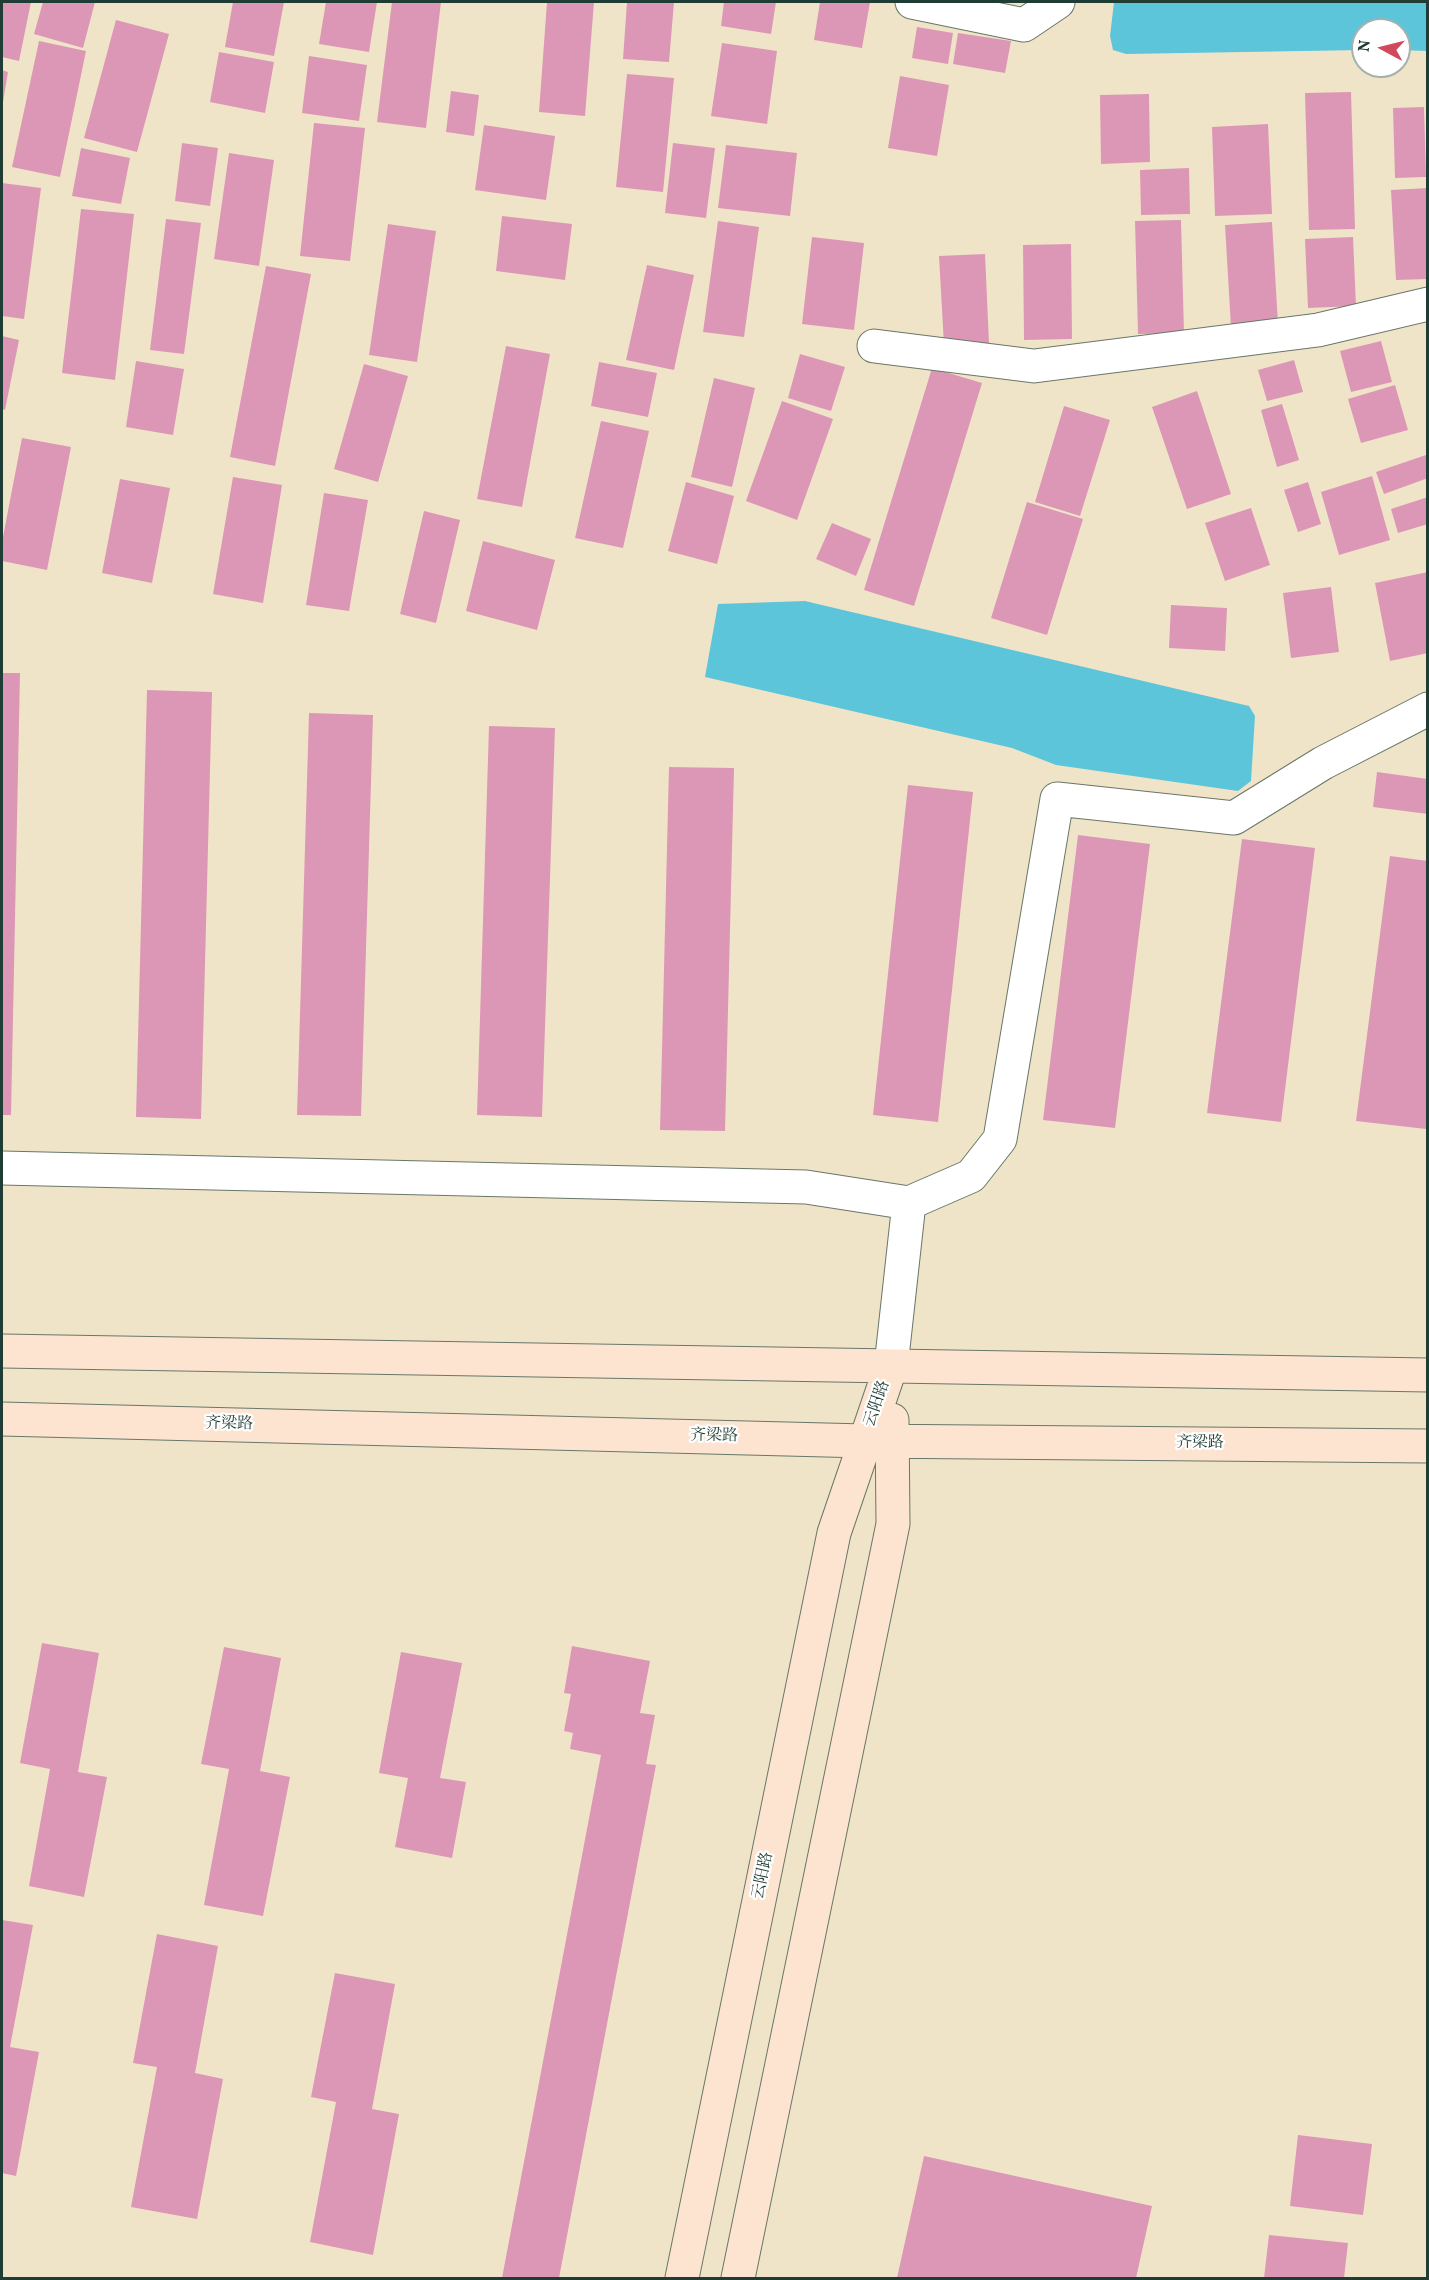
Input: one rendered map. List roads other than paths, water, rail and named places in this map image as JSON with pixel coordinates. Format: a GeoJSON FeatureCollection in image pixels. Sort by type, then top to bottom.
{"type":"FeatureCollection","features":[{"type":"Feature","properties":{"kind":"main road"},"geometry":{"type":"LineString","coordinates":[[2,1351],[1428,1375]]}},
{"type":"Feature","properties":{"kind":"main road","name":"云阳路"},"geometry":{"type":"LineString","coordinates":[[682,2278],[834,1533],[878,1441],[891,1366]]}},
{"type":"Feature","properties":{"kind":"main road","name":"齐梁路"},"geometry":{"type":"LineString","coordinates":[[2,1419],[878,1441],[1428,1446]]}},
{"type":"Feature","properties":{"kind":"main road","name":"云阳路"},"geometry":{"type":"LineString","coordinates":[[738,2278],[893,1524],[878,1441]]}},
{"type":"Feature","properties":{"kind":"street"},"geometry":{"type":"LineString","coordinates":[[912,2],[1024,25],[1058,2]]}},
{"type":"Feature","properties":{"kind":"street"},"geometry":{"type":"LineString","coordinates":[[874,346],[1034,366],[1318,330],[1428,304]]}},
{"type":"Feature","properties":{"kind":"street"},"geometry":{"type":"LineString","coordinates":[[2,1168],[806,1187],[909,1203],[971,1176],[1000,1139],[1057,799],[1234,818],[1323,763],[1428,709]]}},
{"type":"Feature","properties":{"kind":"street"},"geometry":{"type":"LineString","coordinates":[[891,1366],[909,1203]]}},
{"type":"Feature","properties":{"kind":"water"},"geometry":{"type":"Polygon","coordinates":[[[1114,2],[1427,2],[1427,51],[1411,50],[1411,18],[1351,18],[1351,50],[1126,54],[1113,50],[1110,36],[1114,2]]]}},
{"type":"Feature","properties":{"kind":"water"},"geometry":{"type":"Polygon","coordinates":[[[805,601],[1249,706],[1255,716],[1251,781],[1238,791],[1056,765],[1012,748],[705,677],[718,604],[805,601]]]}}]}
